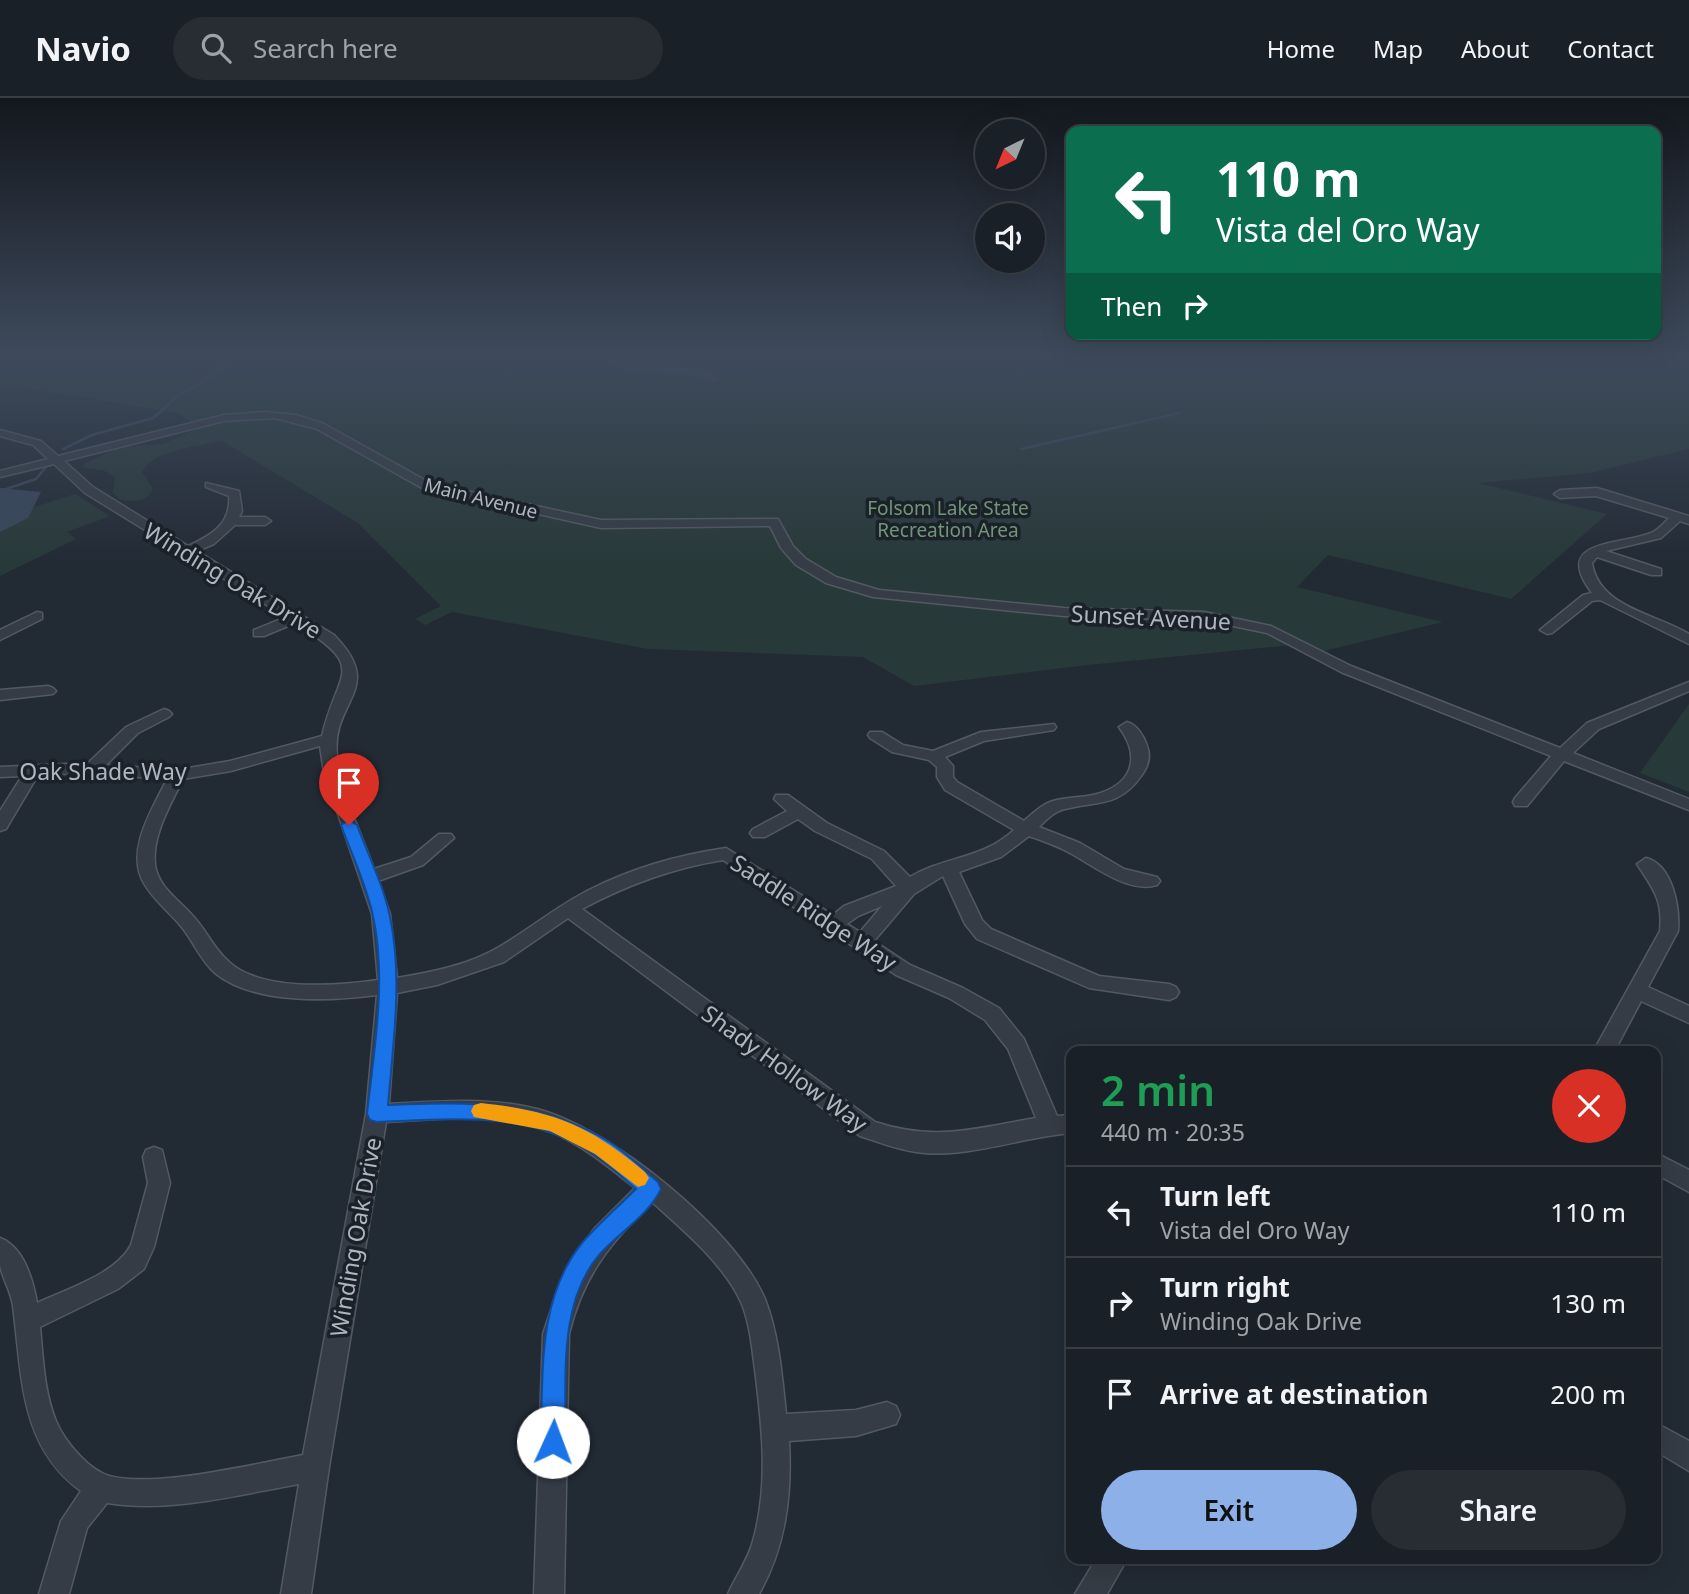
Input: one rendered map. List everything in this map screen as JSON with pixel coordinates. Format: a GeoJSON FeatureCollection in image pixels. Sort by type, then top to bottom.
{"type":"FeatureCollection","features":[{"type":"Feature","properties":{"kind":"street","name":"Main Avenue"},"geometry":{"type":"LineString","coordinates":[[0,474],[189,427]]}},
{"type":"Feature","properties":{"kind":"street","name":"Main Avenue"},"geometry":{"type":"LineString","coordinates":[[318,427],[403,477],[426,486],[570,519],[628,525],[774,522]]}},
{"type":"Feature","properties":{"kind":"street","name":"Winding Oak Drive"},"geometry":{"type":"LineString","coordinates":[[0,433],[37,443],[89,490],[337,645],[350,666],[350,689],[329,739],[332,773],[381,914],[388,963],[388,986],[377,1114],[315,1467],[296,1594]]}},
{"type":"Feature","properties":{"kind":"street"},"geometry":{"type":"LineString","coordinates":[[187,551],[215,537],[232,521],[236,511],[235,494],[210,485]]}},
{"type":"Feature","properties":{"kind":"street"},"geometry":{"type":"LineString","coordinates":[[1560,494],[1597,492],[1683,518]]}},
{"type":"Feature","properties":{"kind":"street"},"geometry":{"type":"LineString","coordinates":[[1683,518],[1659,534],[1605,546],[1588,559],[1586,570],[1602,596],[1689,640]]}},
{"type":"Feature","properties":{"kind":"street"},"geometry":{"type":"LineString","coordinates":[[232,521],[265,521]]}},
{"type":"Feature","properties":{"kind":"street","name":"Sunset Avenue"},"geometry":{"type":"LineString","coordinates":[[774,522],[787,548],[801,562],[831,580],[849,586],[917,600],[1137,616],[1204,616],[1241,622],[1289,637],[1346,668],[1689,805]]}},
{"type":"Feature","properties":{"kind":"street"},"geometry":{"type":"LineString","coordinates":[[1595,552],[1656,572]]}},
{"type":"Feature","properties":{"kind":"street"},"geometry":{"type":"LineString","coordinates":[[1547,630],[1588,598],[1602,596]]}},
{"type":"Feature","properties":{"kind":"street"},"geometry":{"type":"LineString","coordinates":[[0,636],[37,616]]}},
{"type":"Feature","properties":{"kind":"street"},"geometry":{"type":"LineString","coordinates":[[259,633],[296,618]]}},
{"type":"Feature","properties":{"kind":"street"},"geometry":{"type":"LineString","coordinates":[[1521,802],[1583,734],[1599,722],[1689,686]]}},
{"type":"Feature","properties":{"kind":"street"},"geometry":{"type":"LineString","coordinates":[[0,695],[48,691]]}},
{"type":"Feature","properties":{"kind":"street"},"geometry":{"type":"LineString","coordinates":[[92,769],[132,730],[163,714]]}},
{"type":"Feature","properties":{"kind":"street"},"geometry":{"type":"LineString","coordinates":[[876,735],[898,749],[934,756],[981,737],[1048,727]]}},
{"type":"Feature","properties":{"kind":"street"},"geometry":{"type":"LineString","coordinates":[[861,943],[922,877],[992,855],[1053,808],[1098,800],[1121,789],[1137,772],[1142,759],[1138,738],[1127,727]]}},
{"type":"Feature","properties":{"kind":"street","name":"Oak Shade Way"},"geometry":{"type":"LineString","coordinates":[[0,772],[92,769],[177,775],[231,766],[329,739]]}},
{"type":"Feature","properties":{"kind":"street"},"geometry":{"type":"LineString","coordinates":[[934,756],[944,766],[945,777],[951,786],[1018,825],[1027,826],[1074,847],[1119,874],[1151,881]]}},
{"type":"Feature","properties":{"kind":"street"},"geometry":{"type":"LineString","coordinates":[[0,825],[34,769]]}},
{"type":"Feature","properties":{"kind":"street","name":"Saddle Ridge Way"},"geometry":{"type":"LineString","coordinates":[[177,775],[149,840],[146,853],[148,874],[182,914],[213,958],[237,977],[276,991],[310,992],[388,986],[446,974],[498,957],[594,893],[636,874],[700,857],[726,854],[903,970],[971,1000],[992,1014],[1011,1033],[1049,1124]]}},
{"type":"Feature","properties":{"kind":"street"},"geometry":{"type":"LineString","coordinates":[[782,799],[821,827],[878,855],[909,888]]}},
{"type":"Feature","properties":{"kind":"street"},"geometry":{"type":"LineString","coordinates":[[760,833],[799,811]]}},
{"type":"Feature","properties":{"kind":"street"},"geometry":{"type":"LineString","coordinates":[[367,878],[416,862],[444,838]]}},
{"type":"Feature","properties":{"kind":"street"},"geometry":{"type":"LineString","coordinates":[[1605,1046],[1666,939],[1672,915],[1663,886],[1646,864]]}},
{"type":"Feature","properties":{"kind":"street"},"geometry":{"type":"LineString","coordinates":[[950,869],[974,924],[984,934],[1096,983],[1169,992]]}},
{"type":"Feature","properties":{"kind":"street"},"geometry":{"type":"LineString","coordinates":[[832,925],[851,911],[909,888]]}},
{"type":"Feature","properties":{"kind":"street","name":"Shady Hollow Way"},"geometry":{"type":"LineString","coordinates":[[569,909],[868,1129],[903,1141],[945,1145],[969,1143],[1049,1124],[1066,1124]]}},
{"type":"Feature","properties":{"kind":"street"},"geometry":{"type":"LineString","coordinates":[[1636,990],[1689,1015]]}},
{"type":"Feature","properties":{"kind":"street"},"geometry":{"type":"LineString","coordinates":[[377,1114],[470,1110],[525,1116],[555,1124],[602,1148],[721,1252],[748,1290],[760,1320],[778,1460],[774,1518],[767,1548],[743,1594]]}},
{"type":"Feature","properties":{"kind":"street"},"geometry":{"type":"LineString","coordinates":[[27,1320],[109,1281],[135,1261],[142,1247],[159,1183],[153,1157]]}},
{"type":"Feature","properties":{"kind":"street"},"geometry":{"type":"LineString","coordinates":[[1661,1166],[1689,1182]]}},
{"type":"Feature","properties":{"kind":"street"},"geometry":{"type":"LineString","coordinates":[[549,1594],[556,1334],[560,1315],[579,1266],[591,1249],[650,1189]]}},
{"type":"Feature","properties":{"kind":"street"},"geometry":{"type":"LineString","coordinates":[[0,1249],[16,1269],[27,1320],[34,1382],[46,1429],[77,1470],[101,1488],[170,1492],[315,1467]]}},
{"type":"Feature","properties":{"kind":"street"},"geometry":{"type":"LineString","coordinates":[[775,1428],[856,1423],[887,1415]]}},
{"type":"Feature","properties":{"kind":"street"},"geometry":{"type":"LineString","coordinates":[[1661,1439],[1689,1457]]}},
{"type":"Feature","properties":{"kind":"street"},"geometry":{"type":"LineString","coordinates":[[54,1594],[75,1521],[101,1488]]}},
{"type":"Feature","properties":{"kind":"street"},"geometry":{"type":"LineString","coordinates":[[1090,1594],[1110,1564]]}},
{"type":"Feature","properties":{"kind":"green space","name":"Folsom Lake State Recreation Area"},"geometry":{"type":"Polygon","coordinates":[[[198,427],[1689,427],[1689,449],[1590,473],[1478,483],[1607,514],[1511,599],[1328,555],[1297,587],[1443,622],[1320,652],[1302,644],[1088,665],[914,686],[863,657],[648,649],[452,612],[425,625],[415,619],[441,606],[358,523],[222,441],[178,450],[156,458],[142,472],[153,489],[147,497],[139,500],[118,499],[113,492],[115,477],[103,470],[84,468],[83,464],[122,446],[163,444],[200,428],[198,427]]]}},
{"type":"Feature","properties":{"kind":"green space"},"geometry":{"type":"Polygon","coordinates":[[[75,494],[110,516],[67,532],[76,539],[0,576],[0,518],[75,494]]]}},
{"type":"Feature","properties":{"kind":"green space"},"geometry":{"type":"Polygon","coordinates":[[[1689,704],[1689,792],[1640,773],[1689,704]]]}},
{"type":"Feature","properties":{"kind":"water"},"geometry":{"type":"Polygon","coordinates":[[[0,488],[41,492],[28,518],[0,532],[0,488]]]}},
{"type":"Feature","properties":{"kind":"waterway"},"geometry":{"type":"LineString","coordinates":[[63,449],[92,435],[121,427]]}},
{"type":"Feature","properties":{"kind":"waterway"},"geometry":{"type":"LineString","coordinates":[[1021,449],[1119,427]]}},
{"type":"Feature","properties":{"kind":"waterway"},"geometry":{"type":"LineString","coordinates":[[0,491],[36,479],[46,467]]}},
{"type":"Feature","properties":{"kind":"slow traffic"},"geometry":{"type":"LineString","coordinates":[[481,1111],[525,1116],[555,1124],[602,1148],[638,1178]]}},
{"type":"Feature","properties":{"kind":"route"},"geometry":{"type":"LineString","coordinates":[[349,825],[381,914],[386,941],[387,1005],[377,1114],[470,1110],[525,1116],[555,1124],[602,1148],[650,1189],[591,1249],[579,1266],[565,1299],[556,1334],[553,1442]]}}]}
